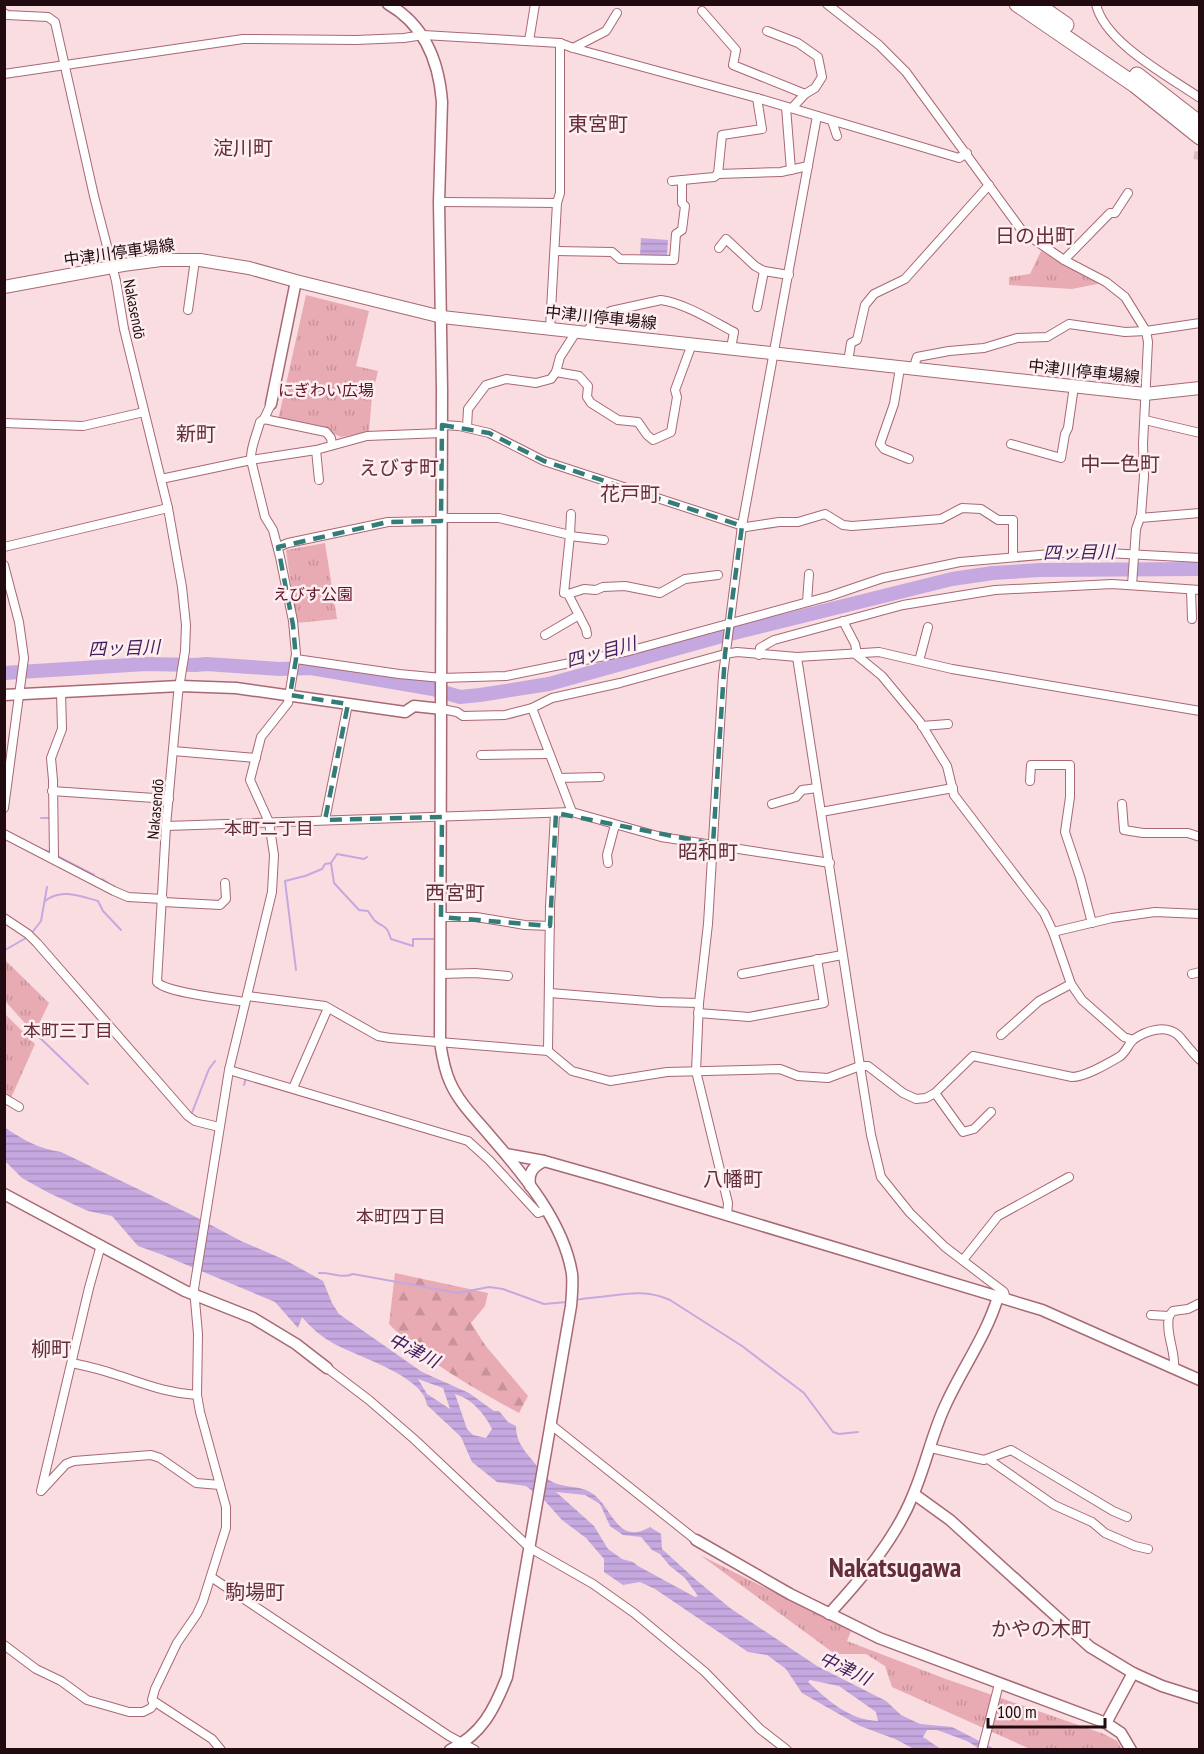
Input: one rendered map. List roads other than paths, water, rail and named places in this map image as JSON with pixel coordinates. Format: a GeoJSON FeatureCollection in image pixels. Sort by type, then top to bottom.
{"type":"FeatureCollection","features":[{"type":"Feature","properties":{"kind":"highway"},"geometry":{"type":"LineString","coordinates":[[1017,4],[1096,58],[1200,137]]}},
{"type":"Feature","properties":{"kind":"highway"},"geometry":{"type":"LineString","coordinates":[[1036,4],[1180,107],[1200,124]]}},
{"type":"Feature","properties":{"kind":"highway"},"geometry":{"type":"LineString","coordinates":[[1161,106],[1169,125],[1200,149]]}},
{"type":"Feature","properties":{"kind":"highway"},"geometry":{"type":"LineString","coordinates":[[1180,107],[1200,117]]}},
{"type":"Feature","properties":{"kind":"main road","name":"中津川停車場線"},"geometry":{"type":"LineString","coordinates":[[4,286],[161,260],[195,260],[249,268],[442,317],[1145,394],[1200,388]]}},
{"type":"Feature","properties":{"kind":"street"},"geometry":{"type":"LineString","coordinates":[[388,4],[410,20],[423,35],[433,55],[441,89],[439,202],[442,317],[440,1042],[446,1072],[458,1096],[506,1154],[556,1224],[572,1276],[571,1306],[507,1677],[495,1708],[476,1733],[450,1749]]}},
{"type":"Feature","properties":{"kind":"street"},"geometry":{"type":"LineString","coordinates":[[529,41],[535,4]]}},
{"type":"Feature","properties":{"kind":"street"},"geometry":{"type":"LineString","coordinates":[[827,4],[879,45],[906,72],[1023,232],[1064,260],[1106,282],[1125,297],[1146,331],[1148,342],[1144,476],[1140,518],[1136,528],[1132,585]]}},
{"type":"Feature","properties":{"kind":"street"},"geometry":{"type":"LineString","coordinates":[[1096,4],[1101,20],[1122,45],[1200,98]]}},
{"type":"Feature","properties":{"kind":"street"},"geometry":{"type":"LineString","coordinates":[[702,11],[736,50],[733,65],[806,94]]}},
{"type":"Feature","properties":{"kind":"street","name":"Nakasendō"},"geometry":{"type":"LineString","coordinates":[[4,13],[53,18],[56,22],[64,66],[113,267],[124,329],[168,508],[182,586],[186,625],[185,655],[166,826],[156,982],[160,986],[184,992],[246,999]]}},
{"type":"Feature","properties":{"kind":"street"},"geometry":{"type":"LineString","coordinates":[[573,48],[606,31],[617,13]]}},
{"type":"Feature","properties":{"kind":"street"},"geometry":{"type":"LineString","coordinates":[[767,31],[798,43],[818,57],[822,76],[815,88],[789,107]]}},
{"type":"Feature","properties":{"kind":"street"},"geometry":{"type":"LineString","coordinates":[[4,74],[243,39],[356,40],[423,35],[560,43],[960,158],[967,153]]}},
{"type":"Feature","properties":{"kind":"street"},"geometry":{"type":"LineString","coordinates":[[550,328],[557,203],[560,193],[560,43]]}},
{"type":"Feature","properties":{"kind":"street"},"geometry":{"type":"LineString","coordinates":[[718,174],[722,135],[762,129],[757,98]]}},
{"type":"Feature","properties":{"kind":"street"},"geometry":{"type":"LineString","coordinates":[[789,107],[790,170]]}},
{"type":"Feature","properties":{"kind":"street"},"geometry":{"type":"LineString","coordinates":[[727,1215],[728,1203],[696,1071],[698,1013],[708,924],[725,654],[742,526],[817,116]]}},
{"type":"Feature","properties":{"kind":"street"},"geometry":{"type":"LineString","coordinates":[[832,121],[837,136]]}},
{"type":"Feature","properties":{"kind":"street"},"geometry":{"type":"LineString","coordinates":[[672,181],[714,177],[718,174],[781,172],[808,165]]}},
{"type":"Feature","properties":{"kind":"street"},"geometry":{"type":"LineString","coordinates":[[556,251],[612,252],[620,259],[674,260],[676,234],[682,230],[685,206],[682,203],[682,180]]}},
{"type":"Feature","properties":{"kind":"street"},"geometry":{"type":"LineString","coordinates":[[848,362],[851,343],[857,340],[865,305],[874,294],[905,279],[989,185]]}},
{"type":"Feature","properties":{"kind":"street"},"geometry":{"type":"LineString","coordinates":[[1064,260],[1110,213],[1115,213],[1128,193]]}},
{"type":"Feature","properties":{"kind":"street"},"geometry":{"type":"LineString","coordinates":[[439,202],[557,203]]}},
{"type":"Feature","properties":{"kind":"street"},"geometry":{"type":"LineString","coordinates":[[719,248],[726,239],[755,266],[764,271],[789,275]]}},
{"type":"Feature","properties":{"kind":"street"},"geometry":{"type":"LineString","coordinates":[[188,310],[195,260]]}},
{"type":"Feature","properties":{"kind":"street"},"geometry":{"type":"LineString","coordinates":[[757,307],[764,271]]}},
{"type":"Feature","properties":{"kind":"street"},"geometry":{"type":"LineString","coordinates":[[220,1749],[212,1739],[152,1700],[177,1643],[197,1614],[226,1528],[226,1507],[197,1395],[198,1334],[195,1292],[229,1070],[272,892],[274,855],[269,822],[250,780],[261,737],[286,708],[295,661],[293,621],[278,547],[273,530],[265,517],[250,451],[254,445],[260,422],[264,420],[271,404],[297,281]]}},
{"type":"Feature","properties":{"kind":"street"},"geometry":{"type":"LineString","coordinates":[[468,427],[468,409],[486,385],[506,379],[536,383],[551,379],[556,372],[560,357],[581,332],[599,317],[611,311],[661,300],[734,332],[731,348]]}},
{"type":"Feature","properties":{"kind":"street"},"geometry":{"type":"LineString","coordinates":[[909,459],[884,449],[880,440],[906,369],[916,357],[984,348],[1017,338],[1047,337],[1068,324],[1125,332],[1200,323]]}},
{"type":"Feature","properties":{"kind":"street"},"geometry":{"type":"LineString","coordinates":[[556,372],[579,376],[588,386],[587,397],[591,404],[618,420],[638,422],[653,440],[671,432],[677,397],[675,390],[692,344]]}},
{"type":"Feature","properties":{"kind":"street"},"geometry":{"type":"LineString","coordinates":[[1011,444],[1061,458],[1074,386]]}},
{"type":"Feature","properties":{"kind":"street"},"geometry":{"type":"LineString","coordinates":[[4,423],[83,426],[144,412]]}},
{"type":"Feature","properties":{"kind":"street"},"geometry":{"type":"LineString","coordinates":[[264,420],[326,432],[331,438],[332,445]]}},
{"type":"Feature","properties":{"kind":"street"},"geometry":{"type":"LineString","coordinates":[[1145,420],[1200,433]]}},
{"type":"Feature","properties":{"kind":"street"},"geometry":{"type":"LineString","coordinates":[[160,479],[251,460],[316,450],[367,436],[468,427],[489,433],[544,461],[742,526],[760,527],[779,522],[798,522],[825,514],[843,525],[894,524],[941,519],[962,508],[981,508],[998,520],[1013,520],[1013,556]]}},
{"type":"Feature","properties":{"kind":"street"},"geometry":{"type":"LineString","coordinates":[[316,450],[320,480]]}},
{"type":"Feature","properties":{"kind":"street"},"geometry":{"type":"LineString","coordinates":[[4,547],[168,508]]}},
{"type":"Feature","properties":{"kind":"street"},"geometry":{"type":"LineString","coordinates":[[1140,518],[1200,513]]}},
{"type":"Feature","properties":{"kind":"street"},"geometry":{"type":"LineString","coordinates":[[571,514],[564,593],[568,594],[587,634]]}},
{"type":"Feature","properties":{"kind":"street"},"geometry":{"type":"LineString","coordinates":[[278,547],[388,522],[441,519],[498,518],[570,535],[604,540]]}},
{"type":"Feature","properties":{"kind":"street"},"geometry":{"type":"LineString","coordinates":[[295,661],[442,681],[506,676],[618,654],[807,602],[883,578],[960,562],[1063,553],[1200,558]]}},
{"type":"Feature","properties":{"kind":"street"},"geometry":{"type":"LineString","coordinates":[[4,565],[19,622],[24,662],[4,808]]}},
{"type":"Feature","properties":{"kind":"street"},"geometry":{"type":"LineString","coordinates":[[807,602],[809,574]]}},
{"type":"Feature","properties":{"kind":"street"},"geometry":{"type":"LineString","coordinates":[[568,594],[584,589],[596,590],[603,587],[626,586],[660,593],[685,579],[718,575]]}},
{"type":"Feature","properties":{"kind":"street"},"geometry":{"type":"LineString","coordinates":[[759,655],[760,648],[774,640],[903,605],[995,590],[1102,584],[1195,590],[1191,619]]}},
{"type":"Feature","properties":{"kind":"street"},"geometry":{"type":"LineString","coordinates":[[546,635],[579,615]]}},
{"type":"Feature","properties":{"kind":"street"},"geometry":{"type":"LineString","coordinates":[[843,621],[855,644],[855,653],[882,676],[922,726],[947,766],[954,795],[1007,867],[1033,896],[1053,932],[1071,984],[1082,1000],[1124,1037],[1133,1040]]}},
{"type":"Feature","properties":{"kind":"street"},"geometry":{"type":"LineString","coordinates":[[919,661],[928,627]]}},
{"type":"Feature","properties":{"kind":"street"},"geometry":{"type":"LineString","coordinates":[[4,695],[21,688],[61,692],[181,681],[236,688],[291,689],[348,704],[405,711],[414,706],[442,707],[463,716],[505,715],[532,708],[552,698],[620,683],[725,654],[737,652],[797,657],[879,652],[952,669],[1200,711]]}},
{"type":"Feature","properties":{"kind":"street"},"geometry":{"type":"LineString","coordinates":[[797,657],[830,863],[842,955],[873,1144],[881,1177],[910,1213],[945,1247],[1004,1292],[986,1332],[945,1405],[914,1494],[892,1535],[860,1581],[829,1614]]}},
{"type":"Feature","properties":{"kind":"street"},"geometry":{"type":"LineString","coordinates":[[54,858],[51,758],[62,729],[61,692]]}},
{"type":"Feature","properties":{"kind":"street"},"geometry":{"type":"LineString","coordinates":[[325,820],[348,704]]}},
{"type":"Feature","properties":{"kind":"street"},"geometry":{"type":"LineString","coordinates":[[532,708],[572,812]]}},
{"type":"Feature","properties":{"kind":"street"},"geometry":{"type":"LineString","coordinates":[[922,726],[948,724]]}},
{"type":"Feature","properties":{"kind":"street"},"geometry":{"type":"LineString","coordinates":[[173,751],[256,758]]}},
{"type":"Feature","properties":{"kind":"street"},"geometry":{"type":"LineString","coordinates":[[481,755],[549,754]]}},
{"type":"Feature","properties":{"kind":"street"},"geometry":{"type":"LineString","coordinates":[[1030,781],[1031,765],[1070,765],[1071,797],[1065,832],[1092,923]]}},
{"type":"Feature","properties":{"kind":"street"},"geometry":{"type":"LineString","coordinates":[[559,778],[600,777]]}},
{"type":"Feature","properties":{"kind":"street"},"geometry":{"type":"LineString","coordinates":[[772,804],[796,797],[802,790],[817,788]]}},
{"type":"Feature","properties":{"kind":"street"},"geometry":{"type":"LineString","coordinates":[[821,812],[953,788]]}},
{"type":"Feature","properties":{"kind":"street"},"geometry":{"type":"LineString","coordinates":[[52,791],[170,798]]}},
{"type":"Feature","properties":{"kind":"street"},"geometry":{"type":"LineString","coordinates":[[1122,804],[1124,830],[1143,833],[1188,833],[1200,837]]}},
{"type":"Feature","properties":{"kind":"street"},"geometry":{"type":"LineString","coordinates":[[166,826],[572,812],[661,837],[830,863]]}},
{"type":"Feature","properties":{"kind":"street"},"geometry":{"type":"LineString","coordinates":[[548,1051],[552,844],[555,813]]}},
{"type":"Feature","properties":{"kind":"street"},"geometry":{"type":"LineString","coordinates":[[608,863],[607,855],[615,825]]}},
{"type":"Feature","properties":{"kind":"street"},"geometry":{"type":"LineString","coordinates":[[4,834],[128,897],[220,905],[226,899],[225,883]]}},
{"type":"Feature","properties":{"kind":"street"},"geometry":{"type":"LineString","coordinates":[[1053,932],[1155,912],[1200,914]]}},
{"type":"Feature","properties":{"kind":"street"},"geometry":{"type":"LineString","coordinates":[[441,917],[476,917],[525,925],[550,926]]}},
{"type":"Feature","properties":{"kind":"street"},"geometry":{"type":"LineString","coordinates":[[4,918],[32,939],[188,1116],[195,1121],[219,1127]]}},
{"type":"Feature","properties":{"kind":"street"},"geometry":{"type":"LineString","coordinates":[[742,974],[842,955]]}},
{"type":"Feature","properties":{"kind":"street"},"geometry":{"type":"LineString","coordinates":[[698,1013],[749,1017],[824,1003],[817,959]]}},
{"type":"Feature","properties":{"kind":"street"},"geometry":{"type":"LineString","coordinates":[[441,974],[475,973],[508,976]]}},
{"type":"Feature","properties":{"kind":"street"},"geometry":{"type":"LineString","coordinates":[[1001,1035],[1039,1001],[1071,984]]}},
{"type":"Feature","properties":{"kind":"street"},"geometry":{"type":"LineString","coordinates":[[550,993],[699,1003]]}},
{"type":"Feature","properties":{"kind":"street"},"geometry":{"type":"LineString","coordinates":[[246,999],[328,1008],[378,1036],[548,1051],[572,1071],[610,1081],[696,1071],[780,1070],[798,1076],[828,1078],[860,1066],[868,1066],[903,1093],[916,1099],[926,1098],[935,1093],[973,1056],[1081,1077],[1122,1056],[1133,1040],[1162,1028],[1177,1034],[1184,1045],[1200,1060]]}},
{"type":"Feature","properties":{"kind":"street"},"geometry":{"type":"LineString","coordinates":[[294,1088],[328,1008]]}},
{"type":"Feature","properties":{"kind":"street"},"geometry":{"type":"LineString","coordinates":[[229,1070],[468,1141],[489,1160],[538,1213],[546,1210]]}},
{"type":"Feature","properties":{"kind":"street"},"geometry":{"type":"LineString","coordinates":[[935,1093],[963,1132],[974,1129],[991,1112]]}},
{"type":"Feature","properties":{"kind":"street"},"geometry":{"type":"LineString","coordinates":[[4,1098],[20,1107]]}},
{"type":"Feature","properties":{"kind":"street"},"geometry":{"type":"LineString","coordinates":[[506,1154],[544,1161],[1042,1310],[1200,1380]]}},
{"type":"Feature","properties":{"kind":"street"},"geometry":{"type":"LineString","coordinates":[[530,1186],[531,1170],[544,1161]]}},
{"type":"Feature","properties":{"kind":"street"},"geometry":{"type":"LineString","coordinates":[[963,1260],[998,1216],[1069,1176]]}},
{"type":"Feature","properties":{"kind":"street"},"geometry":{"type":"LineString","coordinates":[[4,1194],[185,1291],[195,1292],[267,1325],[369,1400],[530,1548],[593,1584],[634,1613],[705,1672],[760,1729],[788,1749]]}},
{"type":"Feature","properties":{"kind":"street"},"geometry":{"type":"LineString","coordinates":[[101,1245],[41,1491],[66,1464],[74,1461],[151,1455],[160,1458],[196,1484],[220,1485]]}},
{"type":"Feature","properties":{"kind":"street"},"geometry":{"type":"LineString","coordinates":[[1174,1369],[1175,1361],[1167,1323],[1169,1316],[1173,1311],[1188,1309],[1200,1303]]}},
{"type":"Feature","properties":{"kind":"street"},"geometry":{"type":"LineString","coordinates":[[1151,1316],[1169,1316]]}},
{"type":"Feature","properties":{"kind":"street"},"geometry":{"type":"LineString","coordinates":[[72,1363],[156,1389],[176,1394],[197,1395]]}},
{"type":"Feature","properties":{"kind":"street"},"geometry":{"type":"LineString","coordinates":[[550,1429],[696,1540],[829,1614],[879,1638],[1106,1723],[1121,1733],[1131,1749]]}},
{"type":"Feature","properties":{"kind":"street"},"geometry":{"type":"LineString","coordinates":[[935,1449],[980,1460],[988,1459],[1007,1450],[1017,1452],[1045,1472],[1113,1511],[1127,1516]]}},
{"type":"Feature","properties":{"kind":"street"},"geometry":{"type":"LineString","coordinates":[[988,1459],[1054,1505],[1092,1522],[1105,1533],[1148,1550]]}},
{"type":"Feature","properties":{"kind":"street"},"geometry":{"type":"LineString","coordinates":[[914,1494],[950,1520],[1090,1647],[1133,1673],[1162,1686],[1200,1698]]}},
{"type":"Feature","properties":{"kind":"street"},"geometry":{"type":"LineString","coordinates":[[211,1576],[475,1749]]}},
{"type":"Feature","properties":{"kind":"street"},"geometry":{"type":"LineString","coordinates":[[4,1645],[36,1669],[60,1681],[87,1700],[129,1712],[144,1712],[154,1703]]}},
{"type":"Feature","properties":{"kind":"street"},"geometry":{"type":"LineString","coordinates":[[1106,1723],[1133,1673]]}},
{"type":"Feature","properties":{"kind":"street"},"geometry":{"type":"LineString","coordinates":[[982,1749],[999,1684]]}},
{"type":"Feature","properties":{"kind":"waterway","name":"四ッ目川"},"geometry":{"type":"LineString","coordinates":[[4,673],[146,664],[311,668],[433,689],[460,697],[549,684],[722,636],[952,579],[1040,570],[1200,569]]}},
{"type":"Feature","properties":{"kind":"waterway"},"geometry":{"type":"LineString","coordinates":[[41,818],[51,818]]}},
{"type":"Feature","properties":{"kind":"waterway"},"geometry":{"type":"LineString","coordinates":[[40,849],[50,852]]}},
{"type":"Feature","properties":{"kind":"waterway"},"geometry":{"type":"LineString","coordinates":[[331,863],[337,854],[364,859],[367,857]]}},
{"type":"Feature","properties":{"kind":"waterway"},"geometry":{"type":"LineString","coordinates":[[57,856],[94,875]]}},
{"type":"Feature","properties":{"kind":"waterway"},"geometry":{"type":"LineString","coordinates":[[296,970],[285,881],[322,869],[325,864],[331,863],[334,883],[359,910],[368,911],[374,920],[386,928],[391,939],[413,946],[413,939],[434,939]]}},
{"type":"Feature","properties":{"kind":"waterway"},"geometry":{"type":"LineString","coordinates":[[102,879],[108,883]]}},
{"type":"Feature","properties":{"kind":"waterway"},"geometry":{"type":"LineString","coordinates":[[31,934],[41,921],[47,887]]}},
{"type":"Feature","properties":{"kind":"waterway"},"geometry":{"type":"LineString","coordinates":[[45,901],[64,894],[78,895],[98,901],[103,911],[121,930]]}},
{"type":"Feature","properties":{"kind":"waterway"},"geometry":{"type":"LineString","coordinates":[[5,950],[26,938]]}},
{"type":"Feature","properties":{"kind":"waterway"},"geometry":{"type":"LineString","coordinates":[[37,1035],[88,1084]]}},
{"type":"Feature","properties":{"kind":"waterway"},"geometry":{"type":"LineString","coordinates":[[191,1115],[209,1069],[215,1061]]}},
{"type":"Feature","properties":{"kind":"waterway"},"geometry":{"type":"LineString","coordinates":[[244,1085],[246,1078]]}},
{"type":"Feature","properties":{"kind":"waterway"},"geometry":{"type":"LineString","coordinates":[[319,1273],[345,1276],[353,1274],[458,1293],[489,1287],[503,1289],[544,1304],[567,1302]]}},
{"type":"Feature","properties":{"kind":"waterway"},"geometry":{"type":"LineString","coordinates":[[576,1300],[635,1293],[652,1294],[670,1300],[742,1346],[804,1393],[833,1432],[839,1434],[858,1432]]}},
{"type":"Feature","properties":{"kind":"tunnel"},"geometry":{"type":"LineString","coordinates":[[1194,155],[1200,156]]}},
{"type":"Feature","properties":{"kind":"district","name":"東宮町"},"geometry":{"type":"Point","coordinates":[598,124]}},
{"type":"Feature","properties":{"kind":"district","name":"淀川町"},"geometry":{"type":"Point","coordinates":[243,148]}},
{"type":"Feature","properties":{"kind":"district","name":"日の出町"},"geometry":{"type":"Point","coordinates":[1035,236]}},
{"type":"Feature","properties":{"kind":"district","name":"新町"},"geometry":{"type":"Point","coordinates":[196,434]}},
{"type":"Feature","properties":{"kind":"district","name":"中一色町"},"geometry":{"type":"Point","coordinates":[1120,464]}},
{"type":"Feature","properties":{"kind":"district","name":"えびす町"},"geometry":{"type":"Point","coordinates":[399,468]}},
{"type":"Feature","properties":{"kind":"district","name":"花戸町"},"geometry":{"type":"Point","coordinates":[630,494]}},
{"type":"Feature","properties":{"kind":"district","name":"本町二丁目"},"geometry":{"type":"Point","coordinates":[269,828]}},
{"type":"Feature","properties":{"kind":"district","name":"昭和町"},"geometry":{"type":"Point","coordinates":[708,852]}},
{"type":"Feature","properties":{"kind":"district","name":"西宮町"},"geometry":{"type":"Point","coordinates":[455,893]}},
{"type":"Feature","properties":{"kind":"district","name":"本町三丁目"},"geometry":{"type":"Point","coordinates":[68,1030]}},
{"type":"Feature","properties":{"kind":"district","name":"八幡町"},"geometry":{"type":"Point","coordinates":[733,1179]}},
{"type":"Feature","properties":{"kind":"district","name":"本町四丁目"},"geometry":{"type":"Point","coordinates":[401,1216]}},
{"type":"Feature","properties":{"kind":"district","name":"柳町"},"geometry":{"type":"Point","coordinates":[51,1349]}},
{"type":"Feature","properties":{"kind":"district","name":"Nakatsugawa"},"geometry":{"type":"Point","coordinates":[895,1566]}},
{"type":"Feature","properties":{"kind":"district","name":"駒場町"},"geometry":{"type":"Point","coordinates":[255,1592]}},
{"type":"Feature","properties":{"kind":"district","name":"かやの木町"},"geometry":{"type":"Point","coordinates":[1041,1629]}},
{"type":"Feature","properties":{"kind":"park label","name":"にぎわい広場"},"geometry":{"type":"Point","coordinates":[326,390]}},
{"type":"Feature","properties":{"kind":"park label","name":"えびす公園"},"geometry":{"type":"Point","coordinates":[313,594]}},
{"type":"Feature","properties":{"kind":"water label","name":"中津川"},"geometry":{"type":"Point","coordinates":[414,1350]}},
{"type":"Feature","properties":{"kind":"water label","name":"中津川"},"geometry":{"type":"Point","coordinates":[845,1668]}}]}
